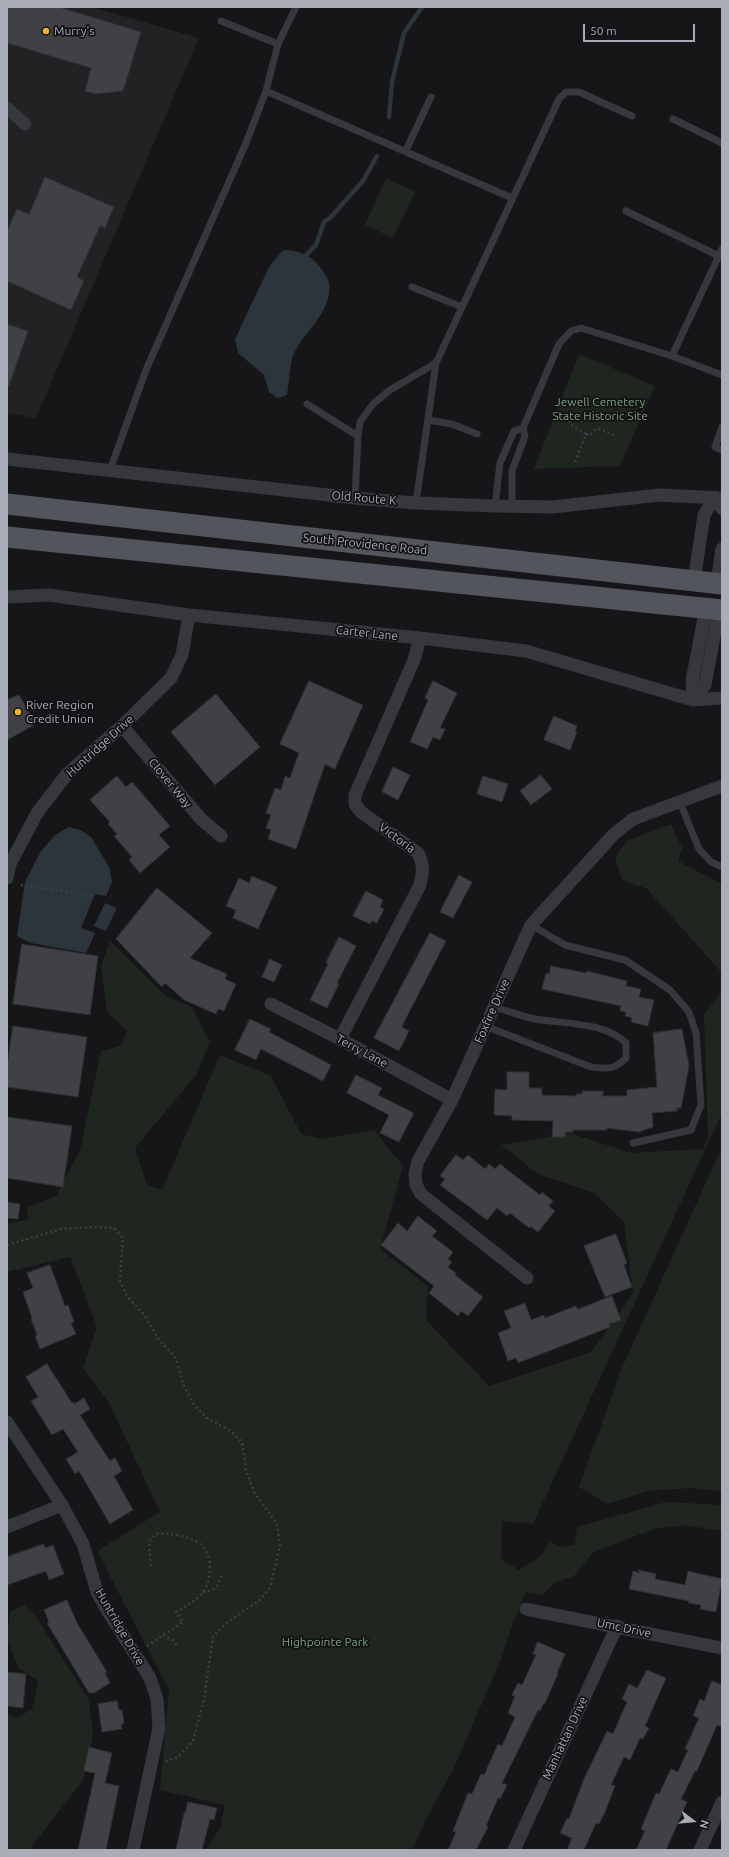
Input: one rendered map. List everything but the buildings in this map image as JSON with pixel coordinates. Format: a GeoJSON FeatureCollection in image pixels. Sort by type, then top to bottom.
{"type":"FeatureCollection","features":[{"type":"Feature","properties":{"kind":"main road","name":"South Providence Road"},"geometry":{"type":"LineString","coordinates":[[7,504],[694,581],[718,599]]}},
{"type":"Feature","properties":{"kind":"main road"},"geometry":{"type":"LineString","coordinates":[[7,537],[613,598],[621,592],[682,598],[694,597],[718,599]]}},
{"type":"Feature","properties":{"kind":"street"},"geometry":{"type":"LineString","coordinates":[[7,108],[24,124]]}},
{"type":"Feature","properties":{"kind":"street","name":"Old Route K"},"geometry":{"type":"LineString","coordinates":[[7,459],[355,498],[416,503],[553,507],[659,495],[718,498]]}},
{"type":"Feature","properties":{"kind":"street"},"geometry":{"type":"LineString","coordinates":[[694,581],[704,515],[718,498],[722,508]]}},
{"type":"Feature","properties":{"kind":"street"},"geometry":{"type":"LineString","coordinates":[[693,700],[692,681],[718,599],[722,549]]}},
{"type":"Feature","properties":{"kind":"street","name":"Carter Lane"},"geometry":{"type":"LineString","coordinates":[[7,597],[49,595],[189,615],[420,638],[526,651],[693,700],[722,698]]}},
{"type":"Feature","properties":{"kind":"street","name":"Huntridge Drive"},"geometry":{"type":"LineString","coordinates":[[7,878],[10,864],[37,813],[67,774],[122,726],[171,678],[182,656],[189,615]]}},
{"type":"Feature","properties":{"kind":"street","name":"Victoria"},"geometry":{"type":"LineString","coordinates":[[340,1039],[420,885],[423,873],[423,862],[418,853],[361,812],[355,804],[355,795],[414,660],[420,638]]}},
{"type":"Feature","properties":{"kind":"street","name":"Clover Way"},"geometry":{"type":"LineString","coordinates":[[122,726],[201,819],[221,836]]}},
{"type":"Feature","properties":{"kind":"street","name":"Foxfire Drive"},"geometry":{"type":"LineString","coordinates":[[527,1278],[421,1194],[416,1185],[415,1173],[418,1161],[452,1100],[531,925],[614,834],[633,818],[679,800],[722,786]]}},
{"type":"Feature","properties":{"kind":"street","name":"Terry Lane"},"geometry":{"type":"LineString","coordinates":[[271,1004],[340,1039],[452,1100]]}},
{"type":"Feature","properties":{"kind":"street","name":"Huntridge Drive"},"geometry":{"type":"LineString","coordinates":[[7,1422],[62,1505],[82,1544],[97,1592],[150,1678],[157,1698],[159,1728],[152,1767],[133,1850]]}},
{"type":"Feature","properties":{"kind":"street"},"geometry":{"type":"LineString","coordinates":[[7,1527],[62,1505]]}},
{"type":"Feature","properties":{"kind":"street","name":"Umc Drive"},"geometry":{"type":"LineString","coordinates":[[526,1609],[722,1648]]}},
{"type":"Feature","properties":{"kind":"street","name":"Manhattan Drive"},"geometry":{"type":"LineString","coordinates":[[514,1850],[617,1626]]}},
{"type":"Feature","properties":{"kind":"street"},"geometry":{"type":"LineString","coordinates":[[700,1850],[722,1802]]}},
{"type":"Feature","properties":{"kind":"lane"},"geometry":{"type":"LineString","coordinates":[[110,470],[146,370],[246,143],[266,91],[278,44],[296,7]]}},
{"type":"Feature","properties":{"kind":"lane"},"geometry":{"type":"LineString","coordinates":[[221,21],[278,44]]}},
{"type":"Feature","properties":{"kind":"lane"},"geometry":{"type":"LineString","coordinates":[[266,91],[406,150],[512,198]]}},
{"type":"Feature","properties":{"kind":"lane"},"geometry":{"type":"LineString","coordinates":[[416,503],[436,363],[559,99],[566,92],[579,92],[632,116]]}},
{"type":"Feature","properties":{"kind":"lane"},"geometry":{"type":"LineString","coordinates":[[406,150],[431,97]]}},
{"type":"Feature","properties":{"kind":"lane"},"geometry":{"type":"LineString","coordinates":[[674,119],[722,143]]}},
{"type":"Feature","properties":{"kind":"lane"},"geometry":{"type":"LineString","coordinates":[[626,211],[721,252],[672,356]]}},
{"type":"Feature","properties":{"kind":"lane"},"geometry":{"type":"LineString","coordinates":[[412,287],[462,306]]}},
{"type":"Feature","properties":{"kind":"lane"},"geometry":{"type":"LineString","coordinates":[[512,506],[512,471],[525,436],[523,428],[559,344],[571,331],[581,328],[672,356],[722,375]]}},
{"type":"Feature","properties":{"kind":"lane"},"geometry":{"type":"LineString","coordinates":[[355,498],[360,422],[373,404],[390,390],[436,363]]}},
{"type":"Feature","properties":{"kind":"lane"},"geometry":{"type":"LineString","coordinates":[[307,404],[358,436]]}},
{"type":"Feature","properties":{"kind":"lane"},"geometry":{"type":"LineString","coordinates":[[428,420],[452,424],[477,434]]}},
{"type":"Feature","properties":{"kind":"lane"},"geometry":{"type":"LineString","coordinates":[[722,427],[715,447],[722,450]]}},
{"type":"Feature","properties":{"kind":"lane"},"geometry":{"type":"LineString","coordinates":[[496,506],[500,463],[514,431],[523,428]]}},
{"type":"Feature","properties":{"kind":"lane"},"geometry":{"type":"LineString","coordinates":[[679,800],[699,850],[711,862],[722,867]]}},
{"type":"Feature","properties":{"kind":"lane"},"geometry":{"type":"LineString","coordinates":[[531,925],[565,945],[625,960],[670,990],[689,1012],[696,1033],[701,1105],[693,1124],[690,1130],[633,1143]]}},
{"type":"Feature","properties":{"kind":"lane"},"geometry":{"type":"LineString","coordinates":[[486,1026],[591,1067],[608,1069],[618,1066],[626,1058],[626,1043],[618,1035],[605,1030],[534,1019],[494,1007]]}},
{"type":"Feature","properties":{"kind":"path"},"geometry":{"type":"LineString","coordinates":[[567,416],[568,422],[574,428],[586,434],[590,435],[596,429],[602,429],[617,437]]}},
{"type":"Feature","properties":{"kind":"path"},"geometry":{"type":"LineString","coordinates":[[575,462],[586,434]]}},
{"type":"Feature","properties":{"kind":"path"},"geometry":{"type":"LineString","coordinates":[[22,885],[95,896]]}},
{"type":"Feature","properties":{"kind":"path"},"geometry":{"type":"LineString","coordinates":[[7,1245],[61,1229],[93,1227],[114,1228],[123,1238],[120,1281],[127,1296],[145,1316],[159,1340],[175,1357],[184,1386],[194,1405],[208,1419],[232,1431],[242,1442],[246,1470],[254,1492],[277,1524],[280,1545],[270,1588],[260,1600],[224,1624],[213,1637],[204,1699],[193,1741],[178,1757],[152,1767]]}},
{"type":"Feature","properties":{"kind":"path"},"geometry":{"type":"LineString","coordinates":[[135,1654],[183,1622],[176,1612],[196,1599],[208,1584],[210,1569],[209,1558],[204,1547],[192,1540],[166,1533],[156,1534],[149,1542],[151,1567]]}},
{"type":"Feature","properties":{"kind":"path"},"geometry":{"type":"LineString","coordinates":[[203,1592],[210,1592],[215,1589],[220,1582],[222,1574]]}},
{"type":"Feature","properties":{"kind":"path"},"geometry":{"type":"LineString","coordinates":[[164,1635],[174,1641],[178,1647]]}},
{"type":"Feature","properties":{"kind":"shaded area"},"geometry":{"type":"Polygon","coordinates":[[[7,7],[92,7],[199,38],[36,418],[7,413],[7,7]]]}},
{"type":"Feature","properties":{"kind":"shaded area"},"geometry":{"type":"Polygon","coordinates":[[[283,250],[303,254],[312,259],[323,270],[328,279],[329,293],[323,312],[294,353],[287,395],[278,398],[269,392],[264,375],[238,353],[235,339],[269,267],[283,250]]]}},
{"type":"Feature","properties":{"kind":"shaded area"},"geometry":{"type":"Polygon","coordinates":[[[69,827],[80,830],[91,837],[109,867],[112,882],[106,896],[95,894],[81,928],[95,933],[86,953],[31,943],[17,936],[25,882],[41,851],[55,835],[69,827]]]}},
{"type":"Feature","properties":{"kind":"shaded area"},"geometry":{"type":"Polygon","coordinates":[[[105,903],[115,907],[116,910],[106,931],[94,926],[105,903]]]}},
{"type":"Feature","properties":{"kind":"green space"},"geometry":{"type":"Polygon","coordinates":[[[386,178],[415,192],[393,238],[365,225],[386,178]]]}},
{"type":"Feature","properties":{"kind":"green space","name":"Jewell Cemetery State Historic Site"},"geometry":{"type":"Polygon","coordinates":[[[579,354],[655,386],[620,466],[534,469],[579,354]]]}},
{"type":"Feature","properties":{"kind":"green space"},"geometry":{"type":"Polygon","coordinates":[[[671,824],[682,848],[678,861],[722,884],[722,973],[647,889],[622,880],[615,858],[626,841],[671,824]]]}},
{"type":"Feature","properties":{"kind":"green space","name":"Highpointe Park"},"geometry":{"type":"Polygon","coordinates":[[[110,941],[167,997],[192,1007],[210,1042],[196,1075],[135,1148],[147,1185],[162,1190],[220,1055],[271,1076],[301,1134],[321,1139],[374,1130],[403,1166],[380,1249],[428,1286],[426,1320],[489,1386],[591,1352],[633,1293],[624,1222],[594,1193],[538,1174],[501,1145],[570,1133],[631,1153],[703,1149],[708,1137],[704,1015],[722,991],[722,1113],[533,1524],[502,1521],[501,1559],[519,1570],[541,1556],[550,1542],[561,1547],[575,1544],[577,1527],[666,1502],[722,1505],[722,1531],[684,1525],[654,1529],[592,1553],[574,1576],[556,1582],[542,1595],[526,1592],[513,1622],[502,1657],[453,1770],[425,1821],[414,1847],[411,1847],[410,1850],[206,1850],[220,1828],[225,1805],[160,1790],[169,1690],[97,1551],[160,1512],[109,1403],[83,1368],[97,1327],[70,1257],[7,1272],[7,1224],[28,1220],[27,1207],[56,1196],[80,1150],[101,1051],[121,1046],[127,1030],[107,1012],[101,966],[110,941]]]}},
{"type":"Feature","properties":{"kind":"green space"},"geometry":{"type":"Polygon","coordinates":[[[722,1147],[722,1492],[692,1488],[648,1491],[608,1504],[579,1487],[621,1370],[722,1147]]]}},
{"type":"Feature","properties":{"kind":"green space"},"geometry":{"type":"Polygon","coordinates":[[[24,1605],[35,1615],[89,1700],[93,1734],[84,1779],[29,1850],[7,1850],[7,1713],[17,1718],[32,1709],[38,1681],[18,1668],[7,1637],[10,1612],[24,1605]]]}},
{"type":"Feature","properties":{"kind":"waterway"},"geometry":{"type":"LineString","coordinates":[[389,117],[392,82],[404,33],[422,7]]}},
{"type":"Feature","properties":{"kind":"waterway"},"geometry":{"type":"LineString","coordinates":[[306,255],[316,245],[324,222],[330,218],[363,181],[377,156]]}},
{"type":"Feature","properties":{"kind":"place","name":"Murry's"},"geometry":{"type":"Point","coordinates":[46,31]}},
{"type":"Feature","properties":{"kind":"place","name":"River Region Credit Union"},"geometry":{"type":"Point","coordinates":[18,712]}}]}
